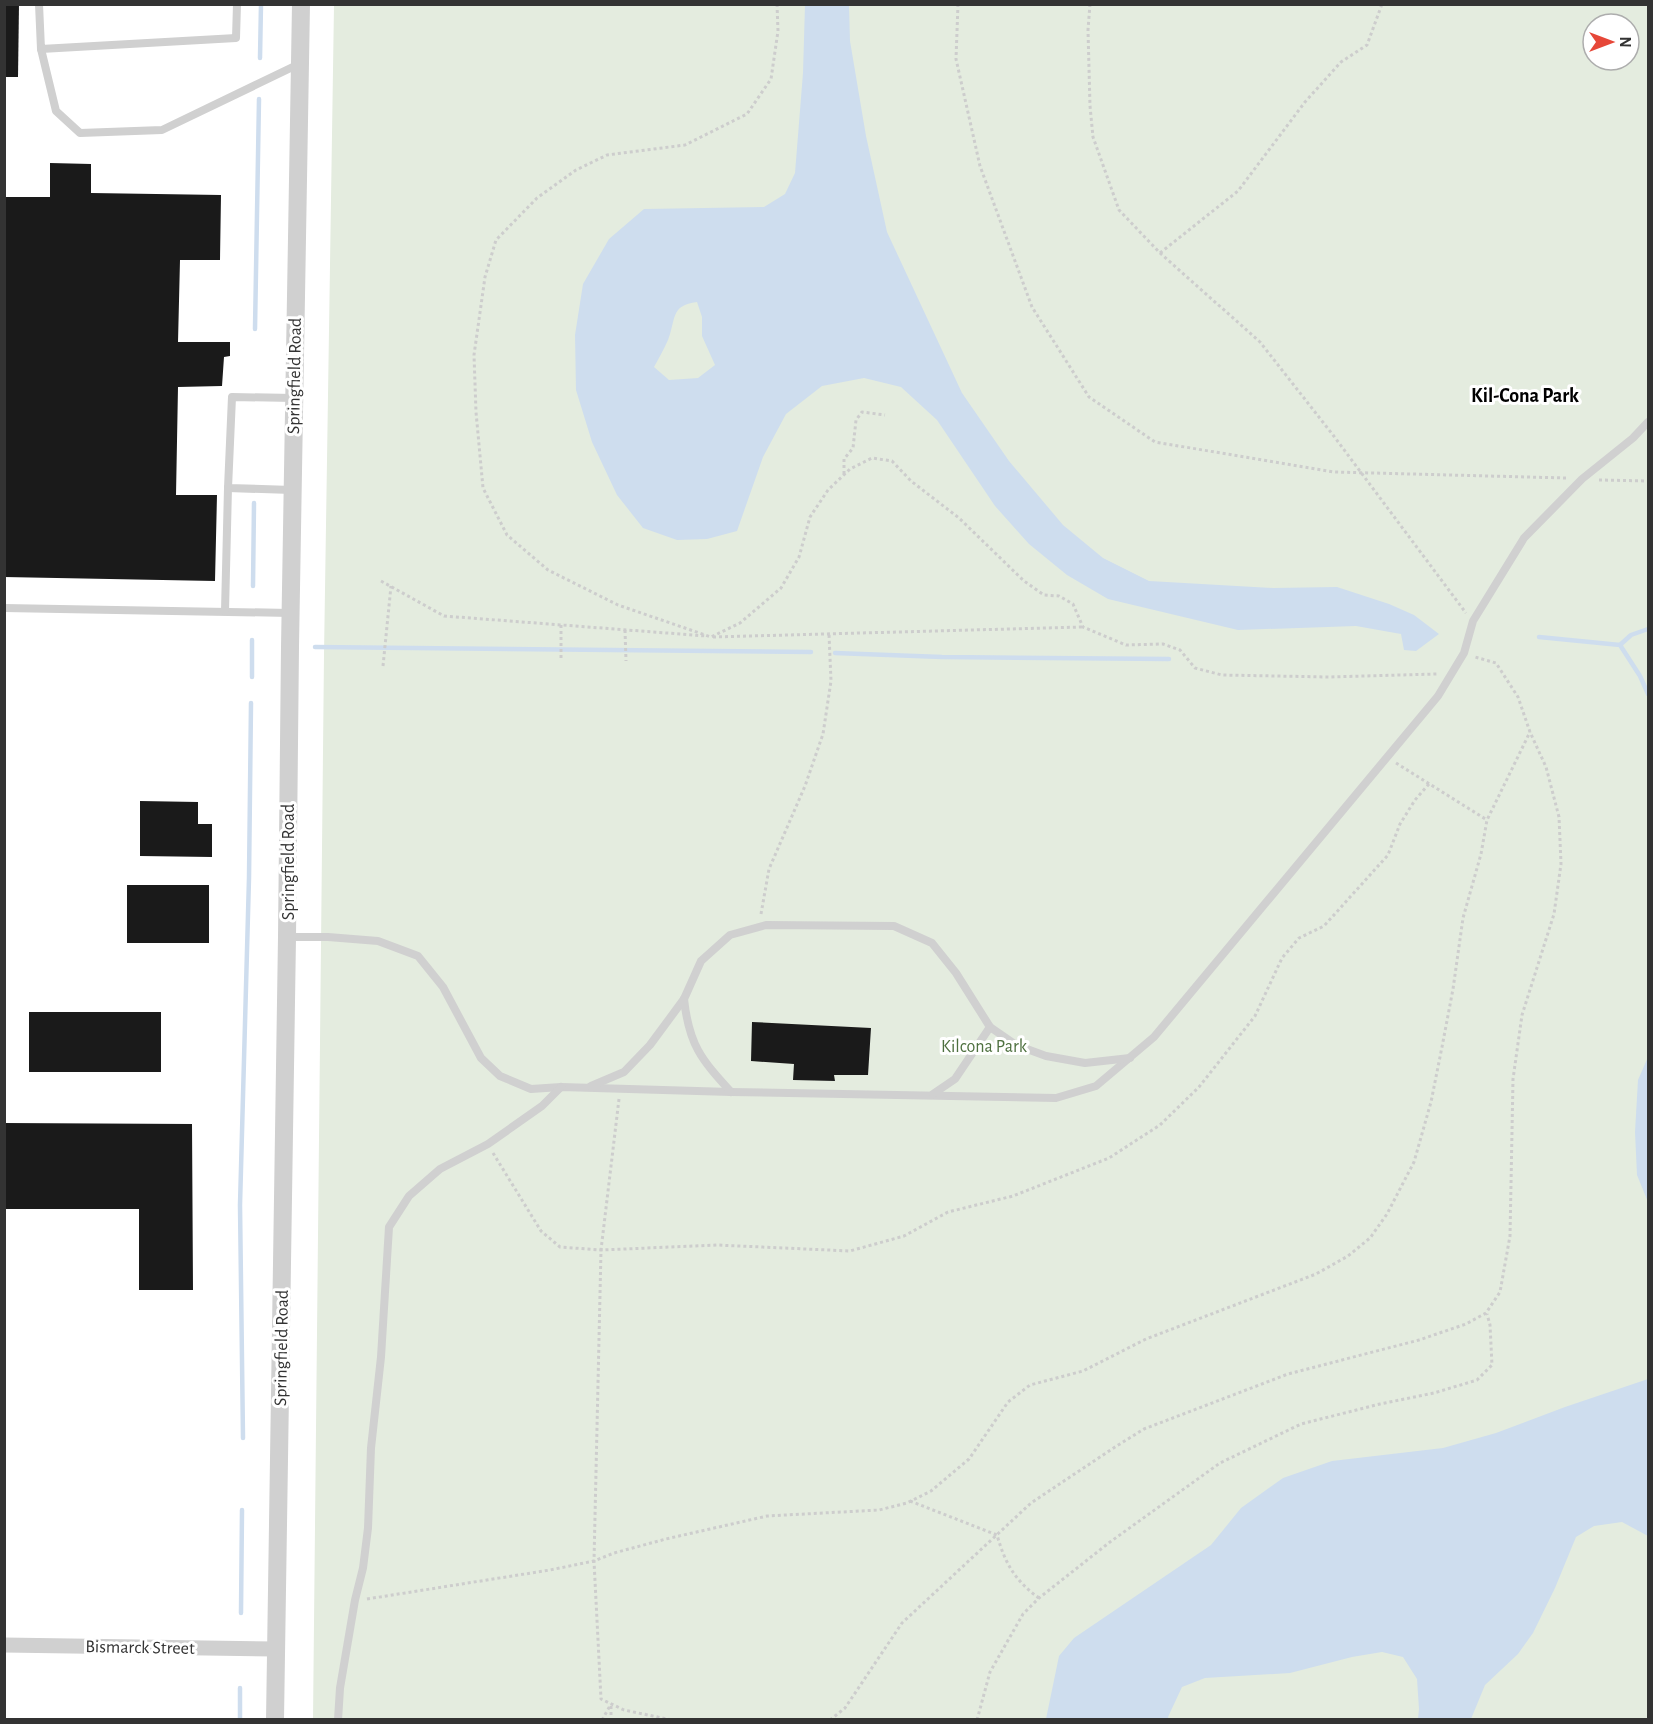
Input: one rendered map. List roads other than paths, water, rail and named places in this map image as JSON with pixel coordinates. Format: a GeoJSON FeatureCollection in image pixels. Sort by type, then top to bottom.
{"type":"FeatureCollection","features":[{"type":"Feature","properties":{"kind":"street","name":"Springfield Road"},"geometry":{"type":"LineString","coordinates":[[275,1719],[301,4]]}},
{"type":"Feature","properties":{"kind":"street","name":"Bismarck Street"},"geometry":{"type":"LineString","coordinates":[[4,1645],[276,1649]]}},
{"type":"Feature","properties":{"kind":"lane"},"geometry":{"type":"LineString","coordinates":[[39,4],[41,49],[56,111],[80,133],[162,130],[300,64]]}},
{"type":"Feature","properties":{"kind":"lane"},"geometry":{"type":"LineString","coordinates":[[41,49],[236,38],[237,4]]}},
{"type":"Feature","properties":{"kind":"lane"},"geometry":{"type":"LineString","coordinates":[[225,611],[232,397],[294,398]]}},
{"type":"Feature","properties":{"kind":"lane"},"geometry":{"type":"LineString","coordinates":[[287,938],[328,937],[378,941],[418,956],[443,987],[481,1058],[501,1076],[531,1089],[589,1087],[1056,1098],[1096,1086],[1154,1037],[1438,696],[1464,653],[1473,621],[1524,538],[1582,479],[1633,438],[1648,422]]}},
{"type":"Feature","properties":{"kind":"lane"},"geometry":{"type":"LineString","coordinates":[[228,488],[292,490]]}},
{"type":"Feature","properties":{"kind":"lane"},"geometry":{"type":"LineString","coordinates":[[4,608],[290,613]]}},
{"type":"Feature","properties":{"kind":"lane"},"geometry":{"type":"LineString","coordinates":[[589,1087],[624,1071],[650,1045],[684,999],[700,961],[730,935],[766,925],[894,926],[932,944],[956,973],[990,1027],[1016,1045],[1046,1056],[1085,1063],[1131,1058]]}},
{"type":"Feature","properties":{"kind":"lane"},"geometry":{"type":"LineString","coordinates":[[684,999],[687,1024],[695,1047],[707,1066],[731,1092]]}},
{"type":"Feature","properties":{"kind":"lane"},"geometry":{"type":"LineString","coordinates":[[932,1095],[955,1079],[990,1027]]}},
{"type":"Feature","properties":{"kind":"lane"},"geometry":{"type":"LineString","coordinates":[[338,1719],[340,1688],[355,1600],[363,1568],[368,1528],[371,1448],[381,1357],[389,1227],[409,1196],[440,1169],[488,1144],[543,1106],[561,1087]]}},
{"type":"Feature","properties":{"kind":"water"},"geometry":{"type":"Polygon","coordinates":[[[805,5],[849,5],[850,41],[866,136],[887,232],[962,393],[1009,461],[1063,525],[1103,558],[1149,581],[1273,588],[1337,587],[1414,615],[1439,634],[1416,651],[1404,650],[1401,634],[1356,626],[1238,630],[1108,599],[1067,575],[1029,544],[995,506],[937,420],[901,387],[864,378],[822,386],[786,414],[763,457],[737,531],[707,539],[677,540],[643,528],[617,495],[592,442],[576,390],[575,335],[583,284],[609,239],[644,209],[764,207],[785,194],[795,173],[803,73],[805,5]],[[697,302],[682,306],[675,315],[668,340],[654,367],[669,380],[698,378],[715,365],[702,336],[702,317],[697,302]]]}},
{"type":"Feature","properties":{"kind":"water"},"geometry":{"type":"Polygon","coordinates":[[[1648,1057],[1648,1202],[1637,1175],[1635,1132],[1638,1080],[1648,1057]]]}},
{"type":"Feature","properties":{"kind":"water"},"geometry":{"type":"Polygon","coordinates":[[[1648,1379],[1648,1536],[1622,1522],[1594,1526],[1576,1537],[1533,1633],[1518,1654],[1485,1685],[1471,1719],[1418,1719],[1417,1679],[1403,1657],[1382,1652],[1352,1657],[1290,1673],[1205,1678],[1182,1687],[1169,1719],[1046,1719],[1059,1656],[1074,1638],[1211,1545],[1241,1508],[1283,1478],[1332,1461],[1443,1448],[1496,1433],[1648,1379]]]}},
{"type":"Feature","properties":{"kind":"waterway"},"geometry":{"type":"LineString","coordinates":[[260,58],[261,4]]}},
{"type":"Feature","properties":{"kind":"waterway"},"geometry":{"type":"LineString","coordinates":[[255,329],[259,99]]}},
{"type":"Feature","properties":{"kind":"waterway"},"geometry":{"type":"LineString","coordinates":[[253,586],[254,503]]}},
{"type":"Feature","properties":{"kind":"waterway"},"geometry":{"type":"LineString","coordinates":[[1620,645],[1631,635],[1648,629]]}},
{"type":"Feature","properties":{"kind":"waterway"},"geometry":{"type":"LineString","coordinates":[[1539,637],[1620,645],[1640,676],[1648,694]]}},
{"type":"Feature","properties":{"kind":"waterway"},"geometry":{"type":"LineString","coordinates":[[252,640],[252,677]]}},
{"type":"Feature","properties":{"kind":"waterway"},"geometry":{"type":"LineString","coordinates":[[315,647],[811,652]]}},
{"type":"Feature","properties":{"kind":"waterway"},"geometry":{"type":"LineString","coordinates":[[835,653],[942,657],[1169,659]]}},
{"type":"Feature","properties":{"kind":"waterway"},"geometry":{"type":"LineString","coordinates":[[243,1438],[240,1205],[249,878],[251,703]]}},
{"type":"Feature","properties":{"kind":"waterway"},"geometry":{"type":"LineString","coordinates":[[241,1613],[242,1510]]}},
{"type":"Feature","properties":{"kind":"waterway"},"geometry":{"type":"LineString","coordinates":[[240,1688],[240,1720]]}},
{"type":"Feature","properties":{"kind":"district","name":"Kil-Cona Park"},"geometry":{"type":"Point","coordinates":[1525,395]}},
{"type":"Feature","properties":{"kind":"park label","name":"Kilcona Park"},"geometry":{"type":"Point","coordinates":[984,1046]}}]}
